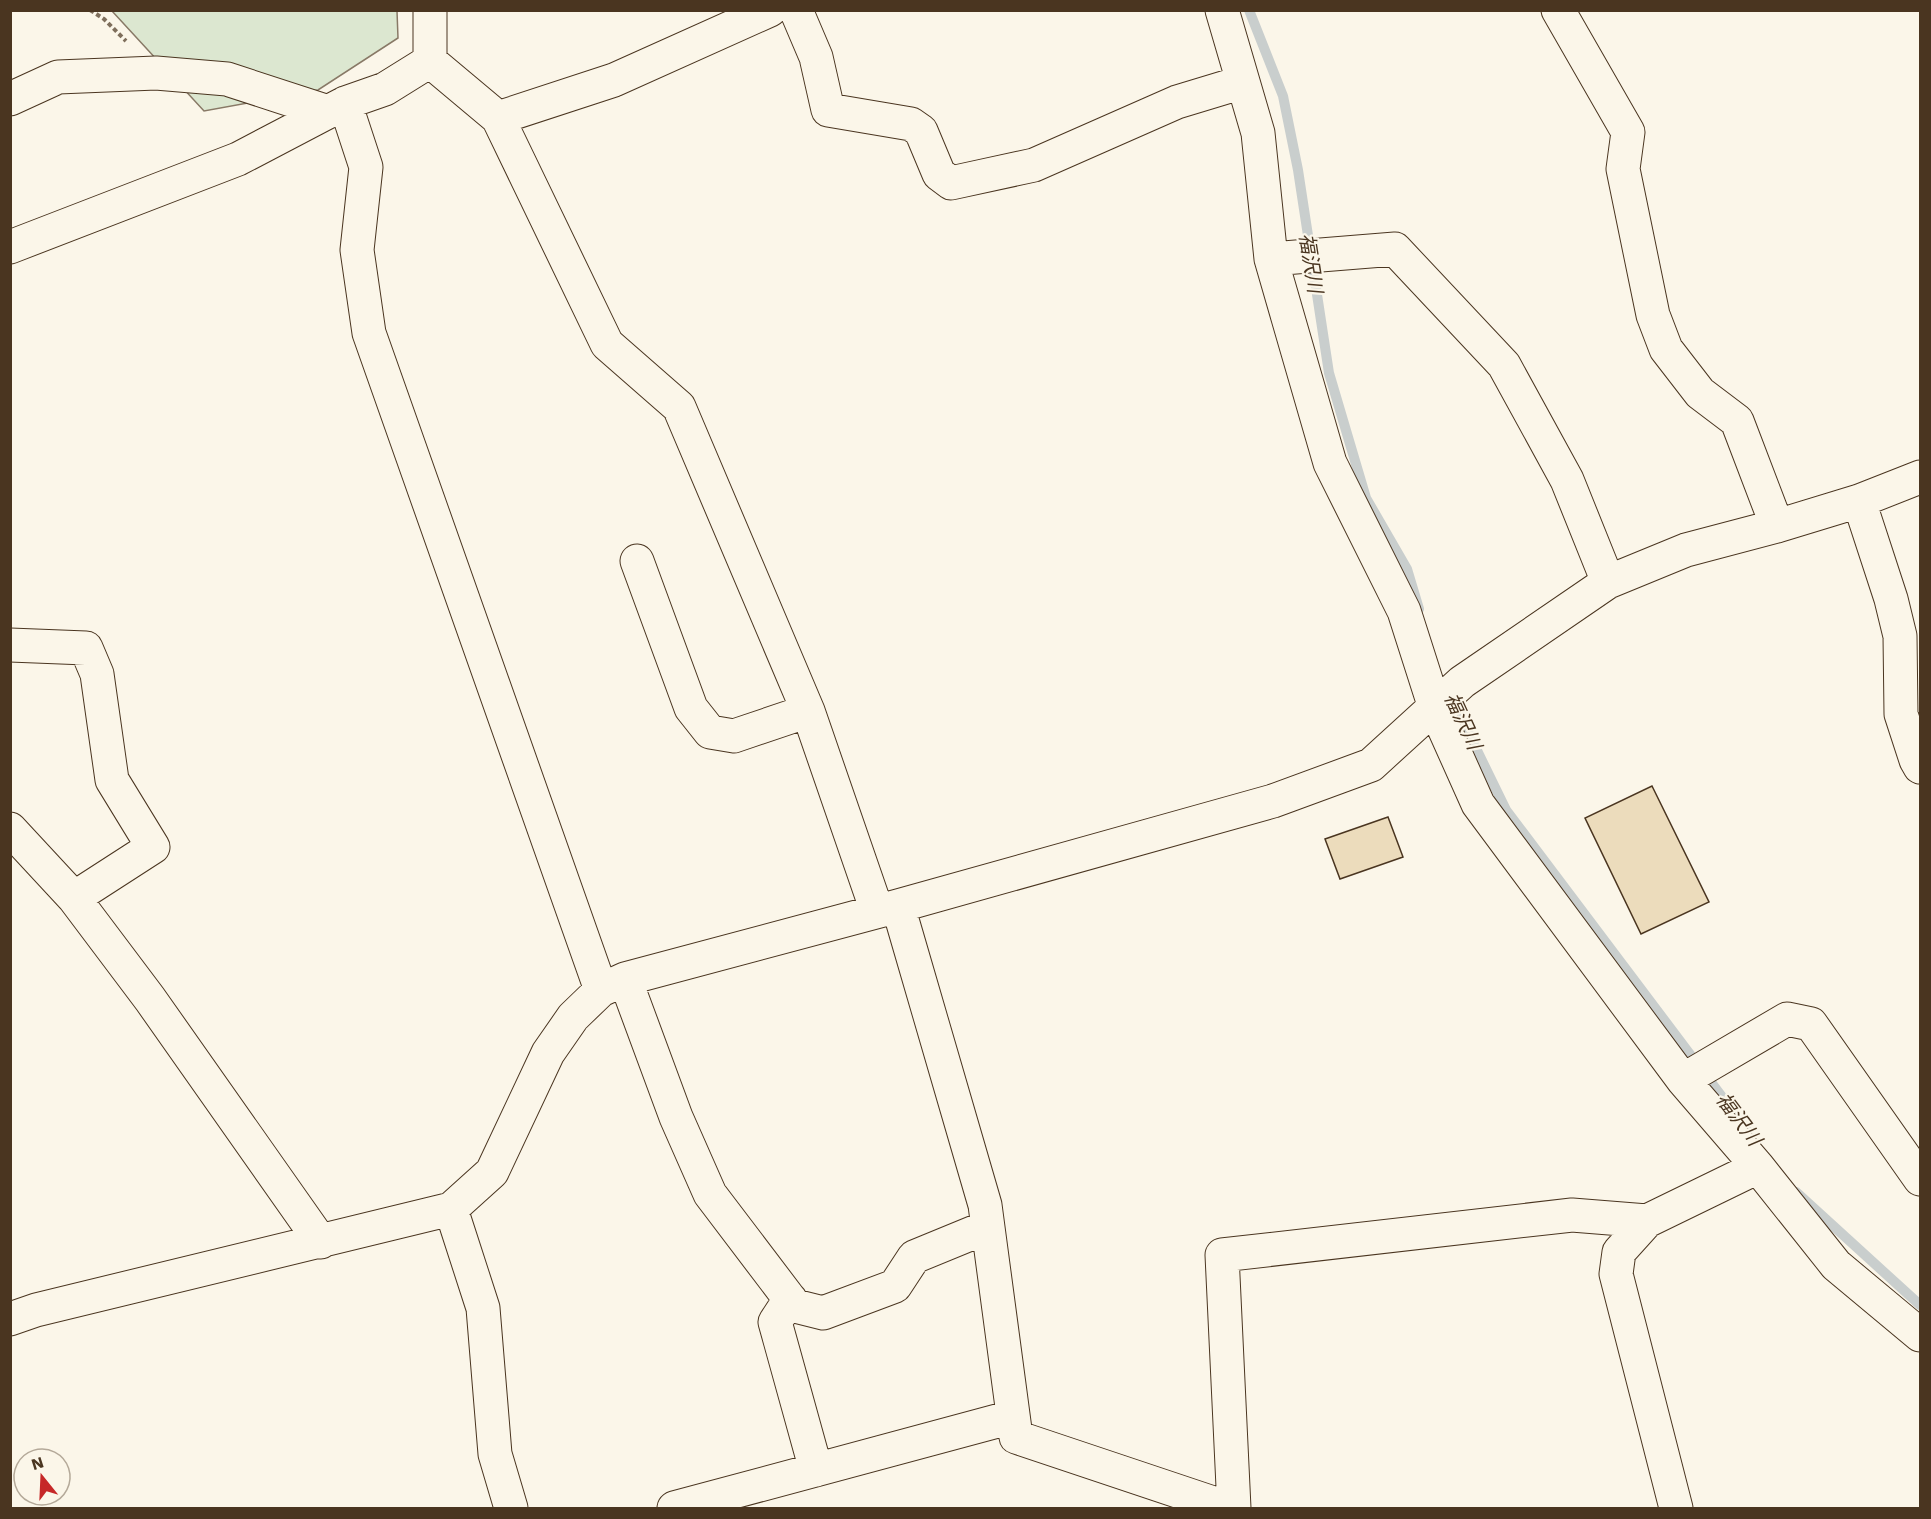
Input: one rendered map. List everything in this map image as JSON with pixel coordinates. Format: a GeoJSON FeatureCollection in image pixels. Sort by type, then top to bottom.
{"type":"FeatureCollection","features":[{"type":"Feature","properties":{"kind":"street"},"geometry":{"type":"LineString","coordinates":[[430,10],[430,61]]}},
{"type":"Feature","properties":{"kind":"street"},"geometry":{"type":"LineString","coordinates":[[498,117],[614,81],[770,10]]}},
{"type":"Feature","properties":{"kind":"street"},"geometry":{"type":"LineString","coordinates":[[796,10],[816,57],[828,110],[911,124],[921,131],[939,174],[951,183],[1034,165],[1177,102],[1243,82]]}},
{"type":"Feature","properties":{"kind":"street"},"geometry":{"type":"LineString","coordinates":[[1222,10],[1258,133],[1271,259],[1330,463],[1404,611],[1435,708],[1478,804],[1683,1080],[1758,1167],[1836,1265],[1920,1335]]}},
{"type":"Feature","properties":{"kind":"street"},"geometry":{"type":"LineString","coordinates":[[1558,10],[1628,132],[1623,169],[1653,315],[1666,350],[1700,393],[1737,421],[1777,526]]}},
{"type":"Feature","properties":{"kind":"street"},"geometry":{"type":"LineString","coordinates":[[10,247],[238,159],[336,108],[385,89],[430,61]]}},
{"type":"Feature","properties":{"kind":"street"},"geometry":{"type":"LineString","coordinates":[[430,61],[498,117],[607,344],[679,407],[808,711],[887,909],[985,1205],[1016,1437],[1228,1509]]}},
{"type":"Feature","properties":{"kind":"street"},"geometry":{"type":"LineString","coordinates":[[10,99],[58,78],[156,73],[227,79],[336,108],[366,167],[357,250],[369,333],[613,984],[710,1194],[795,1306],[823,1313],[895,1286],[914,1257],[987,1227]]}},
{"type":"Feature","properties":{"kind":"street"},"geometry":{"type":"LineString","coordinates":[[1271,259],[1395,249],[1504,365],[1568,480],[1608,582]]}},
{"type":"Feature","properties":{"kind":"street"},"geometry":{"type":"LineString","coordinates":[[10,1319],[36,1310],[451,1209],[492,1173],[548,1053],[573,1017],[613,984],[1273,801],[1371,765],[1462,682],[1608,582],[1686,550],[1859,501],[1920,477]]}},
{"type":"Feature","properties":{"kind":"street"},"geometry":{"type":"LineString","coordinates":[[1859,501],[1891,599],[1900,636],[1901,714],[1920,767]]}},
{"type":"Feature","properties":{"kind":"street"},"geometry":{"type":"LineString","coordinates":[[637,561],[691,708],[710,732],[734,736],[808,711]]}},
{"type":"Feature","properties":{"kind":"street"},"geometry":{"type":"LineString","coordinates":[[10,645],[86,648],[97,674],[112,780],[153,847],[74,898]]}},
{"type":"Feature","properties":{"kind":"street"},"geometry":{"type":"LineString","coordinates":[[10,829],[74,898],[150,999],[321,1242]]}},
{"type":"Feature","properties":{"kind":"street"},"geometry":{"type":"LineString","coordinates":[[1683,1080],[1786,1019],[1810,1024],[1920,1179]]}},
{"type":"Feature","properties":{"kind":"street"},"geometry":{"type":"LineString","coordinates":[[1676,1509],[1616,1274],[1619,1252],[1647,1221],[1758,1167]]}},
{"type":"Feature","properties":{"kind":"street"},"geometry":{"type":"LineString","coordinates":[[451,1209],[483,1308],[495,1454],[511,1509]]}},
{"type":"Feature","properties":{"kind":"street"},"geometry":{"type":"LineString","coordinates":[[1234,1509],[1222,1255],[1572,1215],[1647,1221]]}},
{"type":"Feature","properties":{"kind":"street"},"geometry":{"type":"LineString","coordinates":[[790,1299],[775,1322],[816,1470]]}},
{"type":"Feature","properties":{"kind":"street"},"geometry":{"type":"LineString","coordinates":[[674,1509],[1012,1417]]}},
{"type":"Feature","properties":{"kind":"green space"},"geometry":{"type":"Polygon","coordinates":[[[112,11],[397,11],[398,38],[318,90],[204,111],[112,11]]]}},
{"type":"Feature","properties":{"kind":"building"},"geometry":{"type":"Polygon","coordinates":[[[1652,786],[1709,902],[1641,934],[1585,818],[1652,786]]]}},
{"type":"Feature","properties":{"kind":"building"},"geometry":{"type":"Polygon","coordinates":[[[1388,817],[1403,857],[1340,879],[1325,839],[1388,817]]]}},
{"type":"Feature","properties":{"kind":"waterway","name":"福沢川"},"geometry":{"type":"LineString","coordinates":[[1249,10],[1283,96],[1298,170],[1329,373],[1366,498],[1407,569],[1419,609]]}},
{"type":"Feature","properties":{"kind":"waterway","name":"福沢川"},"geometry":{"type":"LineString","coordinates":[[1451,697],[1506,810],[1747,1130]]}},
{"type":"Feature","properties":{"kind":"waterway","name":"福沢川"},"geometry":{"type":"LineString","coordinates":[[1796,1192],[1920,1305]]}}]}
